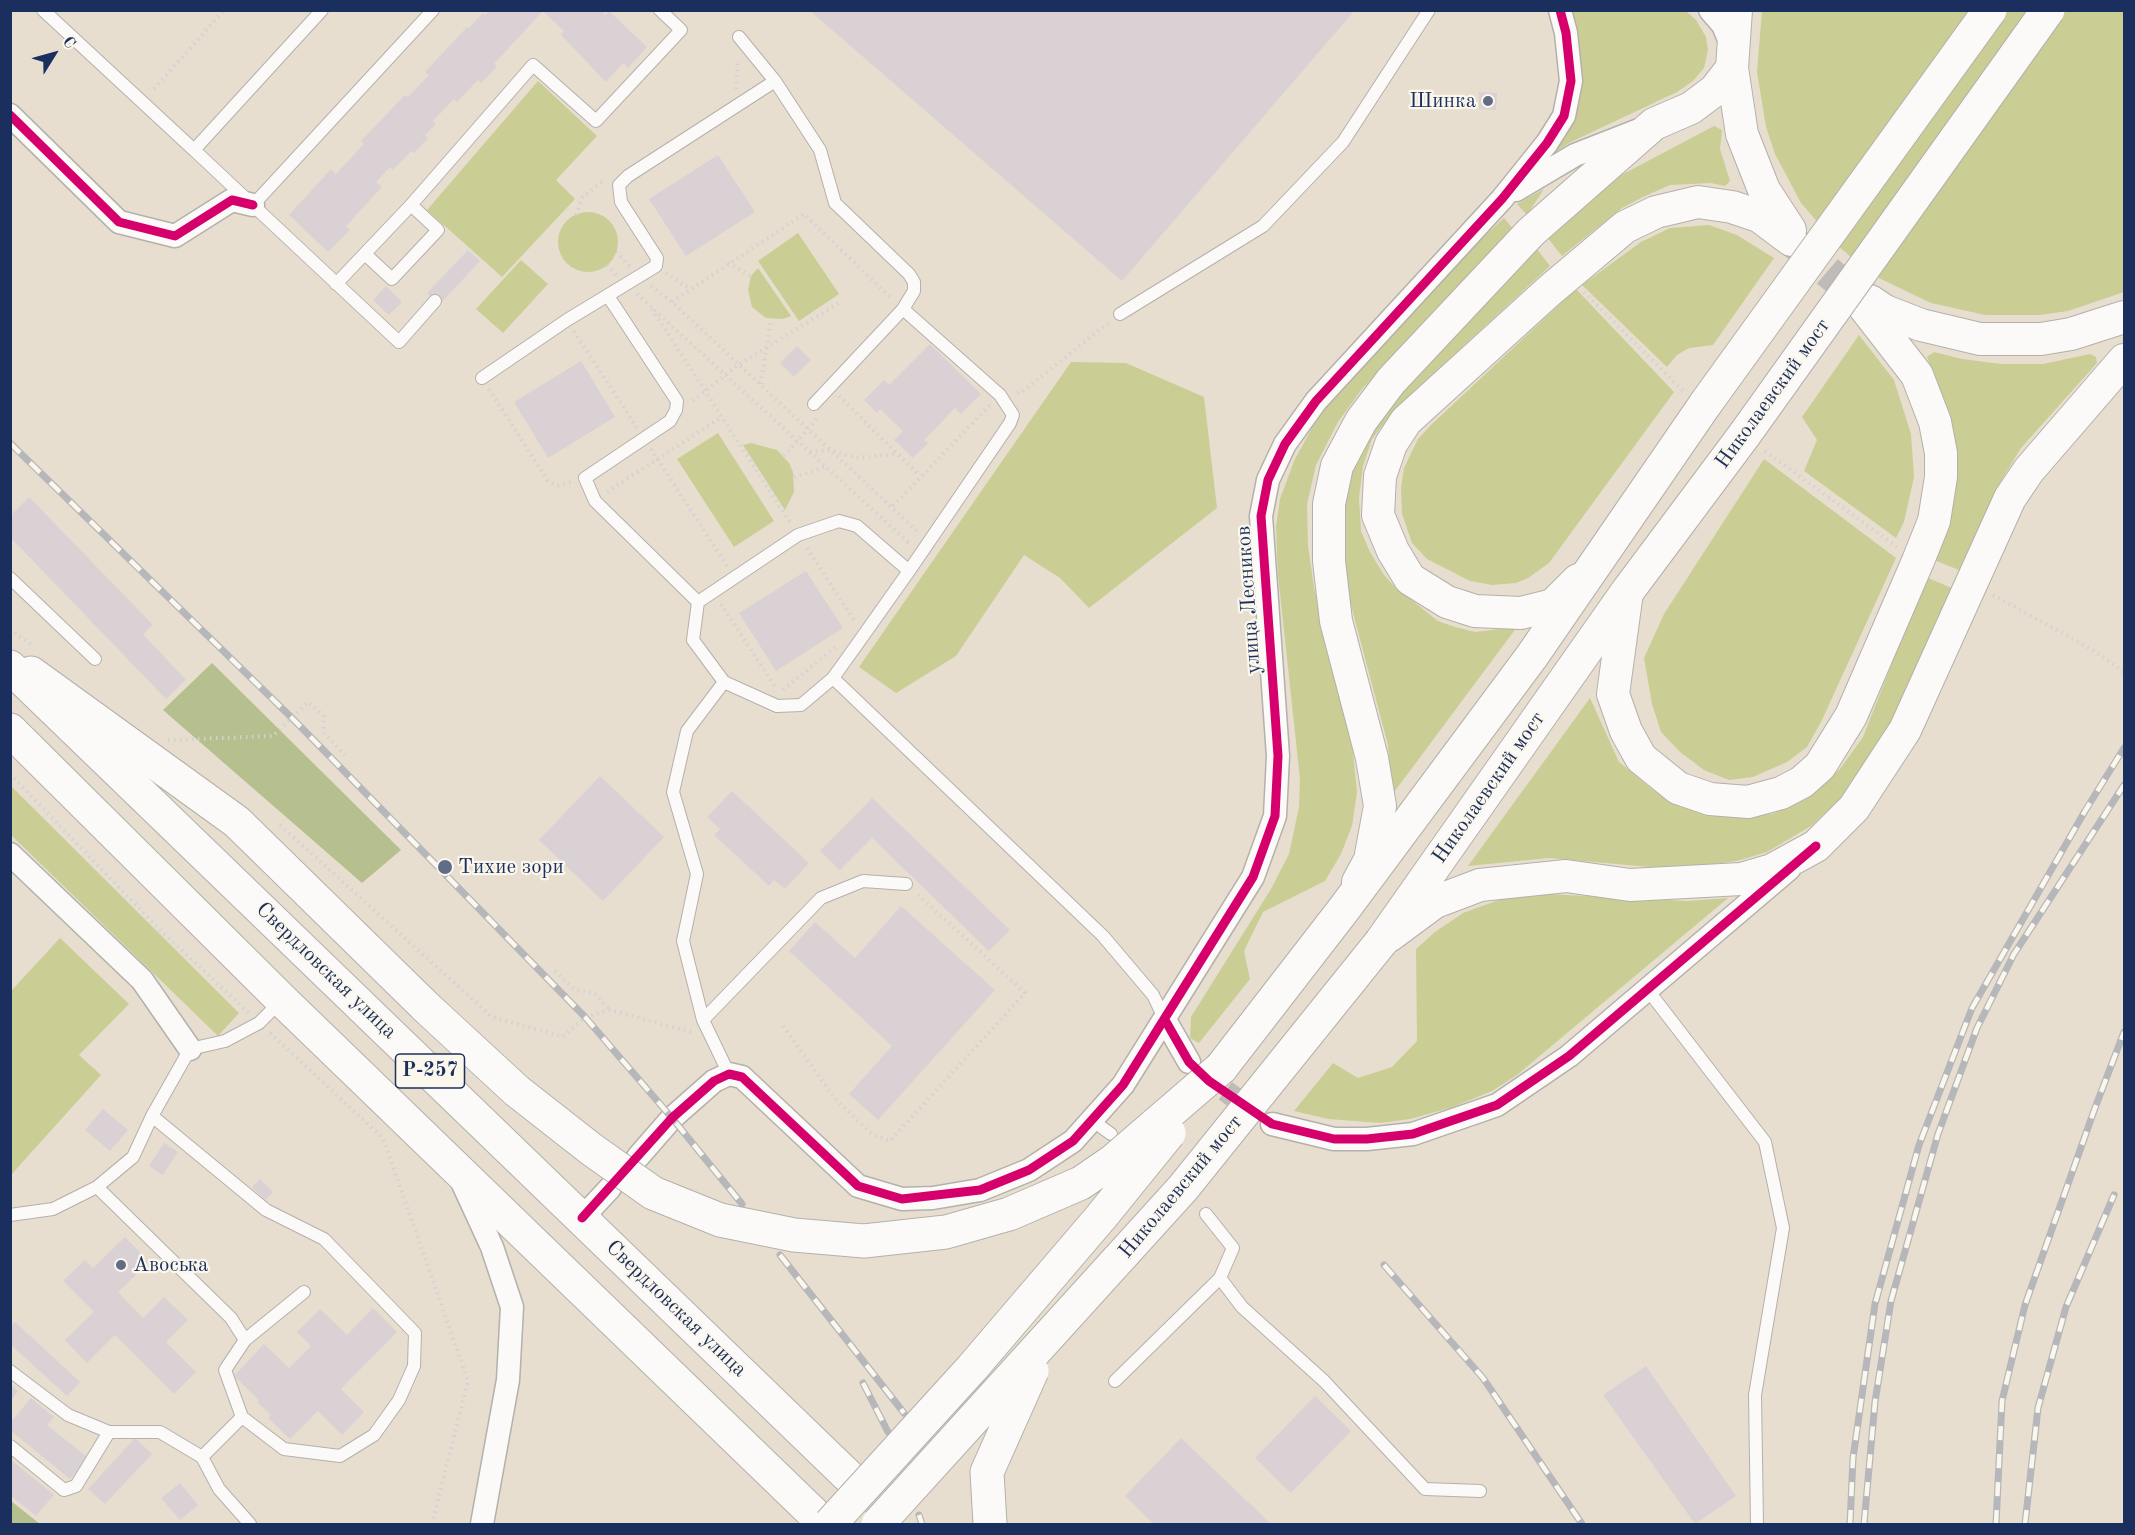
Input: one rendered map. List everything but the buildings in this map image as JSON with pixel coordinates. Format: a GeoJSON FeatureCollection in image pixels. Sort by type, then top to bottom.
{"type":"FeatureCollection","features":[{"type":"Feature","properties":{"kind":"main road"},"geometry":{"type":"LineString","coordinates":[[1594,565],[1553,605],[1521,613],[1475,611],[1447,602],[1410,579],[1393,551],[1378,515],[1380,476],[1390,444],[1415,413],[1548,291],[1625,227],[1656,212],[1698,202],[1732,207],[1759,216],[1792,238],[1764,190],[1751,162],[1736,104],[1732,58],[1736,10]]}},
{"type":"Feature","properties":{"kind":"main road","name":"Николаевский мост"},"geometry":{"type":"LineString","coordinates":[[815,1520],[980,1359],[1101,1217],[1221,1068],[1344,909],[1533,656],[1594,565],[1694,397],[1990,10]]}},
{"type":"Feature","properties":{"kind":"main road","name":"Николаевский мост"},"geometry":{"type":"LineString","coordinates":[[878,1524],[1183,1188],[1381,942],[1627,592],[1754,442],[2048,10]]}},
{"type":"Feature","properties":{"kind":"main road"},"geometry":{"type":"LineString","coordinates":[[1344,909],[1370,860],[1380,806],[1372,758],[1336,621],[1329,561],[1329,504],[1337,466],[1361,421],[1391,381],[1531,232],[1654,124],[1691,108],[1715,90],[1732,58]]}},
{"type":"Feature","properties":{"kind":"main road"},"geometry":{"type":"LineString","coordinates":[[1627,592],[1613,694],[1626,731],[1641,758],[1678,788],[1710,799],[1748,802],[1781,793],[1802,782],[1820,766],[1851,716],[1934,520],[1941,477],[1941,453],[1935,422],[1917,375],[1867,305],[1921,325],[1980,339],[2051,338],[2100,327],[2124,317]]}},
{"type":"Feature","properties":{"kind":"main road"},"geometry":{"type":"LineString","coordinates":[[1381,942],[1435,902],[1480,885],[1566,876],[1630,885],[1741,879],[1772,870],[1816,846],[1854,808],[1905,730],[2010,498],[2028,470],[2124,360]]}},
{"type":"Feature","properties":{"kind":"main road"},"geometry":{"type":"LineString","coordinates":[[20,658],[237,822],[427,1008],[517,1091],[591,1149],[653,1193],[720,1220],[794,1235],[864,1241],[946,1232],[1009,1214],[1081,1183],[1113,1161],[1221,1068]]}},
{"type":"Feature","properties":{"kind":"main road","name":"Свердловская улица"},"geometry":{"type":"LineString","coordinates":[[20,658],[582,1218],[848,1476]]}},
{"type":"Feature","properties":{"kind":"main road","name":"Р-257"},"geometry":{"type":"LineString","coordinates":[[10,730],[282,1000],[815,1520]]}},
{"type":"Feature","properties":{"kind":"main road"},"geometry":{"type":"LineString","coordinates":[[990,1524],[987,1472],[1045,1342]]}},
{"type":"Feature","properties":{"kind":"street"},"geometry":{"type":"LineString","coordinates":[[1502,199],[1547,143],[1564,116],[1571,81],[1566,33],[1560,10]]}},
{"type":"Feature","properties":{"kind":"street"},"geometry":{"type":"LineString","coordinates":[[1710,10],[1723,25],[1732,58]]}},
{"type":"Feature","properties":{"kind":"street"},"geometry":{"type":"LineString","coordinates":[[10,115],[119,222],[175,236],[232,200],[253,205]]}},
{"type":"Feature","properties":{"kind":"street"},"geometry":{"type":"LineString","coordinates":[[1502,199],[1575,155],[1654,124]]}},
{"type":"Feature","properties":{"kind":"street","name":"улица Лесников"},"geometry":{"type":"LineString","coordinates":[[729,1074],[742,1077],[858,1186],[902,1199],[980,1190],[1029,1170],[1073,1141],[1102,1127],[1123,1085],[1253,877],[1275,816],[1278,756],[1260,516],[1268,480],[1285,444],[1316,401],[1502,199]]}},
{"type":"Feature","properties":{"kind":"street"},"geometry":{"type":"LineString","coordinates":[[1272,1124],[1334,1138],[1367,1139],[1413,1134],[1448,1124],[1506,1099],[1569,1056],[1816,846]]}},
{"type":"Feature","properties":{"kind":"street"},"geometry":{"type":"LineString","coordinates":[[10,854],[142,980],[190,1049]]}},
{"type":"Feature","properties":{"kind":"street"},"geometry":{"type":"LineString","coordinates":[[1165,1020],[1189,1062]]}},
{"type":"Feature","properties":{"kind":"street"},"geometry":{"type":"LineString","coordinates":[[638,1157],[672,1118],[714,1081],[729,1074]]}},
{"type":"Feature","properties":{"kind":"street"},"geometry":{"type":"LineString","coordinates":[[453,1165],[492,1247],[512,1307],[508,1380],[482,1524]]}},
{"type":"Feature","properties":{"kind":"street"},"geometry":{"type":"LineString","coordinates":[[582,1218],[610,1188]]}},
{"type":"Feature","properties":{"kind":"lane"},"geometry":{"type":"LineString","coordinates":[[43,10],[399,342],[435,301]]}},
{"type":"Feature","properties":{"kind":"lane"},"geometry":{"type":"LineString","coordinates":[[194,150],[322,10]]}},
{"type":"Feature","properties":{"kind":"lane"},"geometry":{"type":"LineString","coordinates":[[253,205],[433,10]]}},
{"type":"Feature","properties":{"kind":"lane"},"geometry":{"type":"LineString","coordinates":[[336,284],[411,205],[533,65],[596,121],[681,30],[660,10]]}},
{"type":"Feature","properties":{"kind":"lane"},"geometry":{"type":"LineString","coordinates":[[1120,314],[1263,226],[1343,142],[1429,10]]}},
{"type":"Feature","properties":{"kind":"lane"},"geometry":{"type":"LineString","coordinates":[[739,37],[775,81],[820,150],[835,203],[909,274],[914,282],[914,291],[903,309],[814,404]]}},
{"type":"Feature","properties":{"kind":"lane"},"geometry":{"type":"LineString","coordinates":[[482,378],[656,266],[657,258],[621,202],[619,185],[628,176],[775,81]]}},
{"type":"Feature","properties":{"kind":"lane"},"geometry":{"type":"LineString","coordinates":[[366,254],[392,279],[438,230],[411,205]]}},
{"type":"Feature","properties":{"kind":"lane"},"geometry":{"type":"LineString","coordinates":[[608,296],[676,401],[676,410],[670,421],[585,478],[595,501],[698,602]]}},
{"type":"Feature","properties":{"kind":"lane"},"geometry":{"type":"LineString","coordinates":[[903,309],[1000,395],[1013,415],[1010,423],[909,571],[860,632],[833,678],[801,705],[777,706],[724,682],[693,640],[698,602],[798,535],[839,521],[857,526],[909,571]]}},
{"type":"Feature","properties":{"kind":"lane"},"geometry":{"type":"LineString","coordinates":[[10,578],[95,659]]}},
{"type":"Feature","properties":{"kind":"lane"},"geometry":{"type":"LineString","coordinates":[[833,678],[1103,936],[1153,995],[1165,1020]]}},
{"type":"Feature","properties":{"kind":"lane"},"geometry":{"type":"LineString","coordinates":[[724,682],[687,731],[673,792],[697,874],[683,941],[703,1020],[729,1074]]}},
{"type":"Feature","properties":{"kind":"lane"},"geometry":{"type":"LineString","coordinates":[[703,1020],[821,898],[863,881],[906,884]]}},
{"type":"Feature","properties":{"kind":"lane"},"geometry":{"type":"LineString","coordinates":[[1647,989],[1765,1142],[1783,1228],[1755,1395],[1757,1524]]}},
{"type":"Feature","properties":{"kind":"lane"},"geometry":{"type":"LineString","coordinates":[[10,1215],[53,1209],[97,1187],[133,1157],[152,1116],[190,1049],[225,1041],[260,1023],[282,1000]]}},
{"type":"Feature","properties":{"kind":"lane"},"geometry":{"type":"LineString","coordinates":[[152,1116],[266,1210],[324,1239],[415,1333],[414,1366],[399,1400],[374,1435],[340,1456],[284,1449],[242,1417],[225,1370],[245,1340],[304,1292]]}},
{"type":"Feature","properties":{"kind":"lane"},"geometry":{"type":"LineString","coordinates":[[97,1187],[231,1317],[245,1340]]}},
{"type":"Feature","properties":{"kind":"lane"},"geometry":{"type":"LineString","coordinates":[[1115,1381],[1220,1278],[1233,1248],[1206,1214]]}},
{"type":"Feature","properties":{"kind":"lane"},"geometry":{"type":"LineString","coordinates":[[1220,1278],[1242,1307],[1324,1381],[1425,1490],[1480,1491]]}},
{"type":"Feature","properties":{"kind":"lane"},"geometry":{"type":"LineString","coordinates":[[10,1371],[68,1415],[109,1432],[160,1432],[202,1457],[219,1489],[250,1524]]}},
{"type":"Feature","properties":{"kind":"lane"},"geometry":{"type":"LineString","coordinates":[[202,1457],[242,1417]]}},
{"type":"Feature","properties":{"kind":"lane"},"geometry":{"type":"LineString","coordinates":[[10,1446],[64,1490],[76,1486],[109,1432]]}},
{"type":"Feature","properties":{"kind":"path"},"geometry":{"type":"LineString","coordinates":[[154,89],[224,10]]}},
{"type":"Feature","properties":{"kind":"path"},"geometry":{"type":"LineString","coordinates":[[672,302],[804,214],[903,309]]}},
{"type":"Feature","properties":{"kind":"path"},"geometry":{"type":"LineString","coordinates":[[607,265],[625,285],[649,303],[908,542],[919,531],[672,302],[638,276],[616,252]]}},
{"type":"Feature","properties":{"kind":"path"},"geometry":{"type":"LineString","coordinates":[[728,263],[752,276]]}},
{"type":"Feature","properties":{"kind":"path"},"geometry":{"type":"LineString","coordinates":[[656,266],[690,289]]}},
{"type":"Feature","properties":{"kind":"path"},"geometry":{"type":"LineString","coordinates":[[1577,285],[1694,397]]}},
{"type":"Feature","properties":{"kind":"path"},"geometry":{"type":"LineString","coordinates":[[649,303],[860,632],[785,689],[779,690],[713,591]]}},
{"type":"Feature","properties":{"kind":"path"},"geometry":{"type":"LineString","coordinates":[[704,390],[738,365],[839,303]]}},
{"type":"Feature","properties":{"kind":"path"},"geometry":{"type":"LineString","coordinates":[[893,507],[920,476],[1000,395],[1022,392],[1120,314]]}},
{"type":"Feature","properties":{"kind":"path"},"geometry":{"type":"LineString","coordinates":[[761,385],[771,319]]}},
{"type":"Feature","properties":{"kind":"path"},"geometry":{"type":"LineString","coordinates":[[482,378],[548,481],[557,486],[585,478]]}},
{"type":"Feature","properties":{"kind":"path"},"geometry":{"type":"LineString","coordinates":[[830,387],[920,476]]}},
{"type":"Feature","properties":{"kind":"path"},"geometry":{"type":"LineString","coordinates":[[784,456],[821,414],[814,404]]}},
{"type":"Feature","properties":{"kind":"path"},"geometry":{"type":"LineString","coordinates":[[595,501],[722,417]]}},
{"type":"Feature","properties":{"kind":"path"},"geometry":{"type":"LineString","coordinates":[[1754,442],[1905,553]]}},
{"type":"Feature","properties":{"kind":"path"},"geometry":{"type":"LineString","coordinates":[[809,452],[830,450],[856,458],[897,454]]}},
{"type":"Feature","properties":{"kind":"path"},"geometry":{"type":"LineString","coordinates":[[794,477],[825,467]]}},
{"type":"Feature","properties":{"kind":"path"},"geometry":{"type":"LineString","coordinates":[[1986,590],[2091,649],[2124,672]]}},
{"type":"Feature","properties":{"kind":"path"},"geometry":{"type":"LineString","coordinates":[[10,629],[20,658]]}},
{"type":"Feature","properties":{"kind":"path"},"geometry":{"type":"LineString","coordinates":[[174,746],[165,740],[273,736],[308,702],[324,716],[323,732],[345,755]]}},
{"type":"Feature","properties":{"kind":"path"},"geometry":{"type":"LineString","coordinates":[[10,774],[160,930],[383,1138],[468,1381],[432,1524]]}},
{"type":"Feature","properties":{"kind":"path"},"geometry":{"type":"LineString","coordinates":[[276,821],[492,1017],[563,1037],[585,1017],[610,1010]]}},
{"type":"Feature","properties":{"kind":"path"},"geometry":{"type":"LineString","coordinates":[[783,1026],[837,1101],[872,1134],[890,1141],[1025,993],[906,884]]}},
{"type":"Feature","properties":{"kind":"path"},"geometry":{"type":"LineString","coordinates":[[555,971],[575,990],[594,993],[610,1010],[712,1039]]}},
{"type":"Feature","properties":{"kind":"green space"},"geometry":{"type":"Polygon","coordinates":[[[1569,11],[1686,11],[1696,20],[1706,37],[1708,50],[1704,68],[1693,81],[1677,92],[1571,142],[1555,152],[1552,147],[1569,11]]]}},
{"type":"Feature","properties":{"kind":"green space"},"geometry":{"type":"Polygon","coordinates":[[[1762,11],[2124,11],[2124,292],[2068,311],[2040,315],[1985,315],[1931,303],[1881,279],[1858,263],[1837,245],[1801,203],[1775,154],[1766,127],[1757,72],[1762,11]]]}},
{"type":"Feature","properties":{"kind":"green space"},"geometry":{"type":"Polygon","coordinates":[[[538,81],[597,136],[556,180],[575,199],[502,277],[427,210],[538,81]]]}},
{"type":"Feature","properties":{"kind":"green space"},"geometry":{"type":"Polygon","coordinates":[[[1714,126],[1722,130],[1720,149],[1730,181],[1725,186],[1711,183],[1670,185],[1622,208],[1562,256],[1547,237],[1612,180],[1714,126]]]}},
{"type":"Feature","properties":{"kind":"green space"},"geometry":{"type":"Polygon","coordinates":[[[1544,189],[1527,215],[1517,204],[1544,189]]]}},
{"type":"Feature","properties":{"kind":"green space"},"geometry":{"type":"Polygon","coordinates":[[[588,212],[609,221],[618,242],[609,263],[588,272],[567,263],[558,242],[567,221],[588,212]]]}},
{"type":"Feature","properties":{"kind":"green space"},"geometry":{"type":"Polygon","coordinates":[[[1504,218],[1513,229],[1362,389],[1338,422],[1316,465],[1307,504],[1308,546],[1314,587],[1353,752],[1357,792],[1352,826],[1341,854],[1325,881],[1263,912],[1244,951],[1250,979],[1199,1043],[1190,1038],[1191,1017],[1271,889],[1289,854],[1299,807],[1300,779],[1278,575],[1276,527],[1280,499],[1294,461],[1319,415],[1349,380],[1468,251],[1504,218]]]}},
{"type":"Feature","properties":{"kind":"green space"},"geometry":{"type":"Polygon","coordinates":[[[1709,225],[1737,235],[1774,258],[1713,345],[1689,348],[1677,355],[1667,367],[1582,285],[1641,242],[1670,228],[1709,225]]]}},
{"type":"Feature","properties":{"kind":"green space"},"geometry":{"type":"Polygon","coordinates":[[[798,233],[839,294],[799,321],[758,261],[798,233]]]}},
{"type":"Feature","properties":{"kind":"green space"},"geometry":{"type":"Polygon","coordinates":[[[1536,248],[1550,266],[1398,406],[1372,439],[1363,466],[1359,498],[1361,531],[1370,552],[1384,575],[1395,587],[1438,621],[1455,627],[1475,632],[1517,627],[1392,795],[1388,745],[1348,594],[1341,507],[1348,478],[1359,454],[1402,390],[1536,248]]]}},
{"type":"Feature","properties":{"kind":"green space"},"geometry":{"type":"Polygon","coordinates":[[[521,260],[548,284],[503,333],[476,309],[521,260]]]}},
{"type":"Feature","properties":{"kind":"green space"},"geometry":{"type":"Polygon","coordinates":[[[758,268],[791,316],[783,319],[766,318],[752,307],[748,290],[751,276],[758,268]]]}},
{"type":"Feature","properties":{"kind":"green space"},"geometry":{"type":"Polygon","coordinates":[[[1576,289],[1674,392],[1549,563],[1528,578],[1516,583],[1492,585],[1470,581],[1427,559],[1412,543],[1402,514],[1401,488],[1404,468],[1418,439],[1431,425],[1576,289]]]}},
{"type":"Feature","properties":{"kind":"green space"},"geometry":{"type":"Polygon","coordinates":[[[1859,335],[1894,380],[1911,434],[1914,477],[1904,522],[1896,538],[1804,471],[1817,440],[1802,417],[1859,335]]]}},
{"type":"Feature","properties":{"kind":"green space"},"geometry":{"type":"Polygon","coordinates":[[[1934,352],[1962,359],[2001,364],[2043,364],[2090,354],[2096,357],[2097,363],[2021,448],[1998,486],[1959,570],[1934,560],[1953,437],[1946,407],[1927,357],[1934,352]]]}},
{"type":"Feature","properties":{"kind":"green space"},"geometry":{"type":"Polygon","coordinates":[[[1071,362],[1126,363],[1204,397],[1217,508],[1089,608],[1060,578],[1024,555],[956,656],[896,693],[859,667],[1071,362]]]}},
{"type":"Feature","properties":{"kind":"green space"},"geometry":{"type":"Polygon","coordinates":[[[718,433],[774,521],[734,547],[677,459],[718,433]]]}},
{"type":"Feature","properties":{"kind":"green space"},"geometry":{"type":"Polygon","coordinates":[[[751,443],[777,450],[789,463],[793,472],[794,492],[785,510],[743,445],[751,443]]]}},
{"type":"Feature","properties":{"kind":"green space"},"geometry":{"type":"Polygon","coordinates":[[[1764,459],[1896,558],[1822,720],[1807,747],[1787,762],[1753,777],[1729,780],[1704,770],[1680,752],[1661,732],[1652,704],[1644,658],[1664,614],[1764,459]]]}},
{"type":"Feature","properties":{"kind":"green space"},"geometry":{"type":"Polygon","coordinates":[[[1926,577],[1954,589],[1889,730],[1849,790],[1811,826],[1767,852],[1737,861],[1698,866],[1650,867],[1549,858],[1468,866],[1590,698],[1619,762],[1653,790],[1674,802],[1732,816],[1772,814],[1806,799],[1840,769],[1863,737],[1926,577]]]}},
{"type":"Feature","properties":{"kind":"green space"},"geometry":{"type":"Polygon","coordinates":[[[212,663],[401,850],[362,883],[163,710],[212,663]]]}},
{"type":"Feature","properties":{"kind":"green space"},"geometry":{"type":"Polygon","coordinates":[[[11,786],[239,1013],[218,1036],[11,835],[11,786]]]}},
{"type":"Feature","properties":{"kind":"green space"},"geometry":{"type":"Polygon","coordinates":[[[1526,893],[1688,901],[1728,898],[1517,1075],[1492,1091],[1453,1107],[1410,1119],[1380,1123],[1328,1119],[1294,1111],[1333,1063],[1358,1078],[1392,1067],[1417,1041],[1416,949],[1435,932],[1463,913],[1504,898],[1526,893]]]}},
{"type":"Feature","properties":{"kind":"green space"},"geometry":{"type":"Polygon","coordinates":[[[60,938],[129,1004],[79,1055],[101,1075],[11,1175],[11,991],[60,938]]]}},
{"type":"Feature","properties":{"kind":"green space"},"geometry":{"type":"Polygon","coordinates":[[[11,1501],[40,1524],[11,1524],[11,1501]]]}},
{"type":"Feature","properties":{"kind":"tunnel"},"geometry":{"type":"LineString","coordinates":[[1791,240],[1841,283],[1865,308]]}},
{"type":"Feature","properties":{"kind":"tunnel"},"geometry":{"type":"LineString","coordinates":[[1199,1071],[1259,1116]]}},
{"type":"Feature","properties":{"kind":"railway"},"geometry":{"type":"LineString","coordinates":[[10,443],[292,718],[585,1017],[742,1204]]}},
{"type":"Feature","properties":{"kind":"railway"},"geometry":{"type":"LineString","coordinates":[[1850,1524],[1853,1458],[1875,1304],[1919,1145],[1972,1008],[2085,811],[2124,748]]}},
{"type":"Feature","properties":{"kind":"railway"},"geometry":{"type":"LineString","coordinates":[[1864,1524],[1875,1402],[1891,1301],[1938,1134],[1977,1028],[2014,954],[2124,785]]}},
{"type":"Feature","properties":{"kind":"railway"},"geometry":{"type":"LineString","coordinates":[[1996,1524],[2002,1401],[2025,1305],[2124,1032]]}},
{"type":"Feature","properties":{"kind":"railway"},"geometry":{"type":"LineString","coordinates":[[2025,1524],[2038,1408],[2066,1307],[2114,1195]]}},
{"type":"Feature","properties":{"kind":"railway"},"geometry":{"type":"LineString","coordinates":[[780,1255],[904,1413]]}},
{"type":"Feature","properties":{"kind":"railway"},"geometry":{"type":"LineString","coordinates":[[1384,1265],[1483,1378],[1582,1524]]}},
{"type":"Feature","properties":{"kind":"railway"},"geometry":{"type":"LineString","coordinates":[[863,1383],[888,1432]]}},
{"type":"Feature","properties":{"kind":"railway"},"geometry":{"type":"LineString","coordinates":[[919,1515],[922,1524]]}},
{"type":"Feature","properties":{"kind":"cycle path"},"geometry":{"type":"LineString","coordinates":[[582,1218],[672,1118],[714,1081],[729,1074],[742,1077],[858,1186],[902,1199],[980,1190],[1029,1170],[1073,1141],[1123,1085],[1253,877],[1275,816],[1278,756],[1261,516],[1268,480],[1285,444],[1316,401],[1502,199],[1547,143],[1564,116],[1571,81],[1566,33],[1560,10]]}},
{"type":"Feature","properties":{"kind":"cycle path"},"geometry":{"type":"LineString","coordinates":[[10,115],[119,222],[175,236],[232,200],[253,205]]}},
{"type":"Feature","properties":{"kind":"cycle path"},"geometry":{"type":"LineString","coordinates":[[1165,1020],[1189,1062],[1209,1081],[1272,1124],[1334,1139],[1367,1139],[1413,1134],[1497,1105],[1569,1056],[1816,846]]}},
{"type":"Feature","properties":{"kind":"place","name":"Шинка"},"geometry":{"type":"Point","coordinates":[1488,101]}},
{"type":"Feature","properties":{"kind":"place","name":"Тихие зори"},"geometry":{"type":"Point","coordinates":[445,867]}},
{"type":"Feature","properties":{"kind":"place","name":"Авоська"},"geometry":{"type":"Point","coordinates":[121,1265]}}]}
